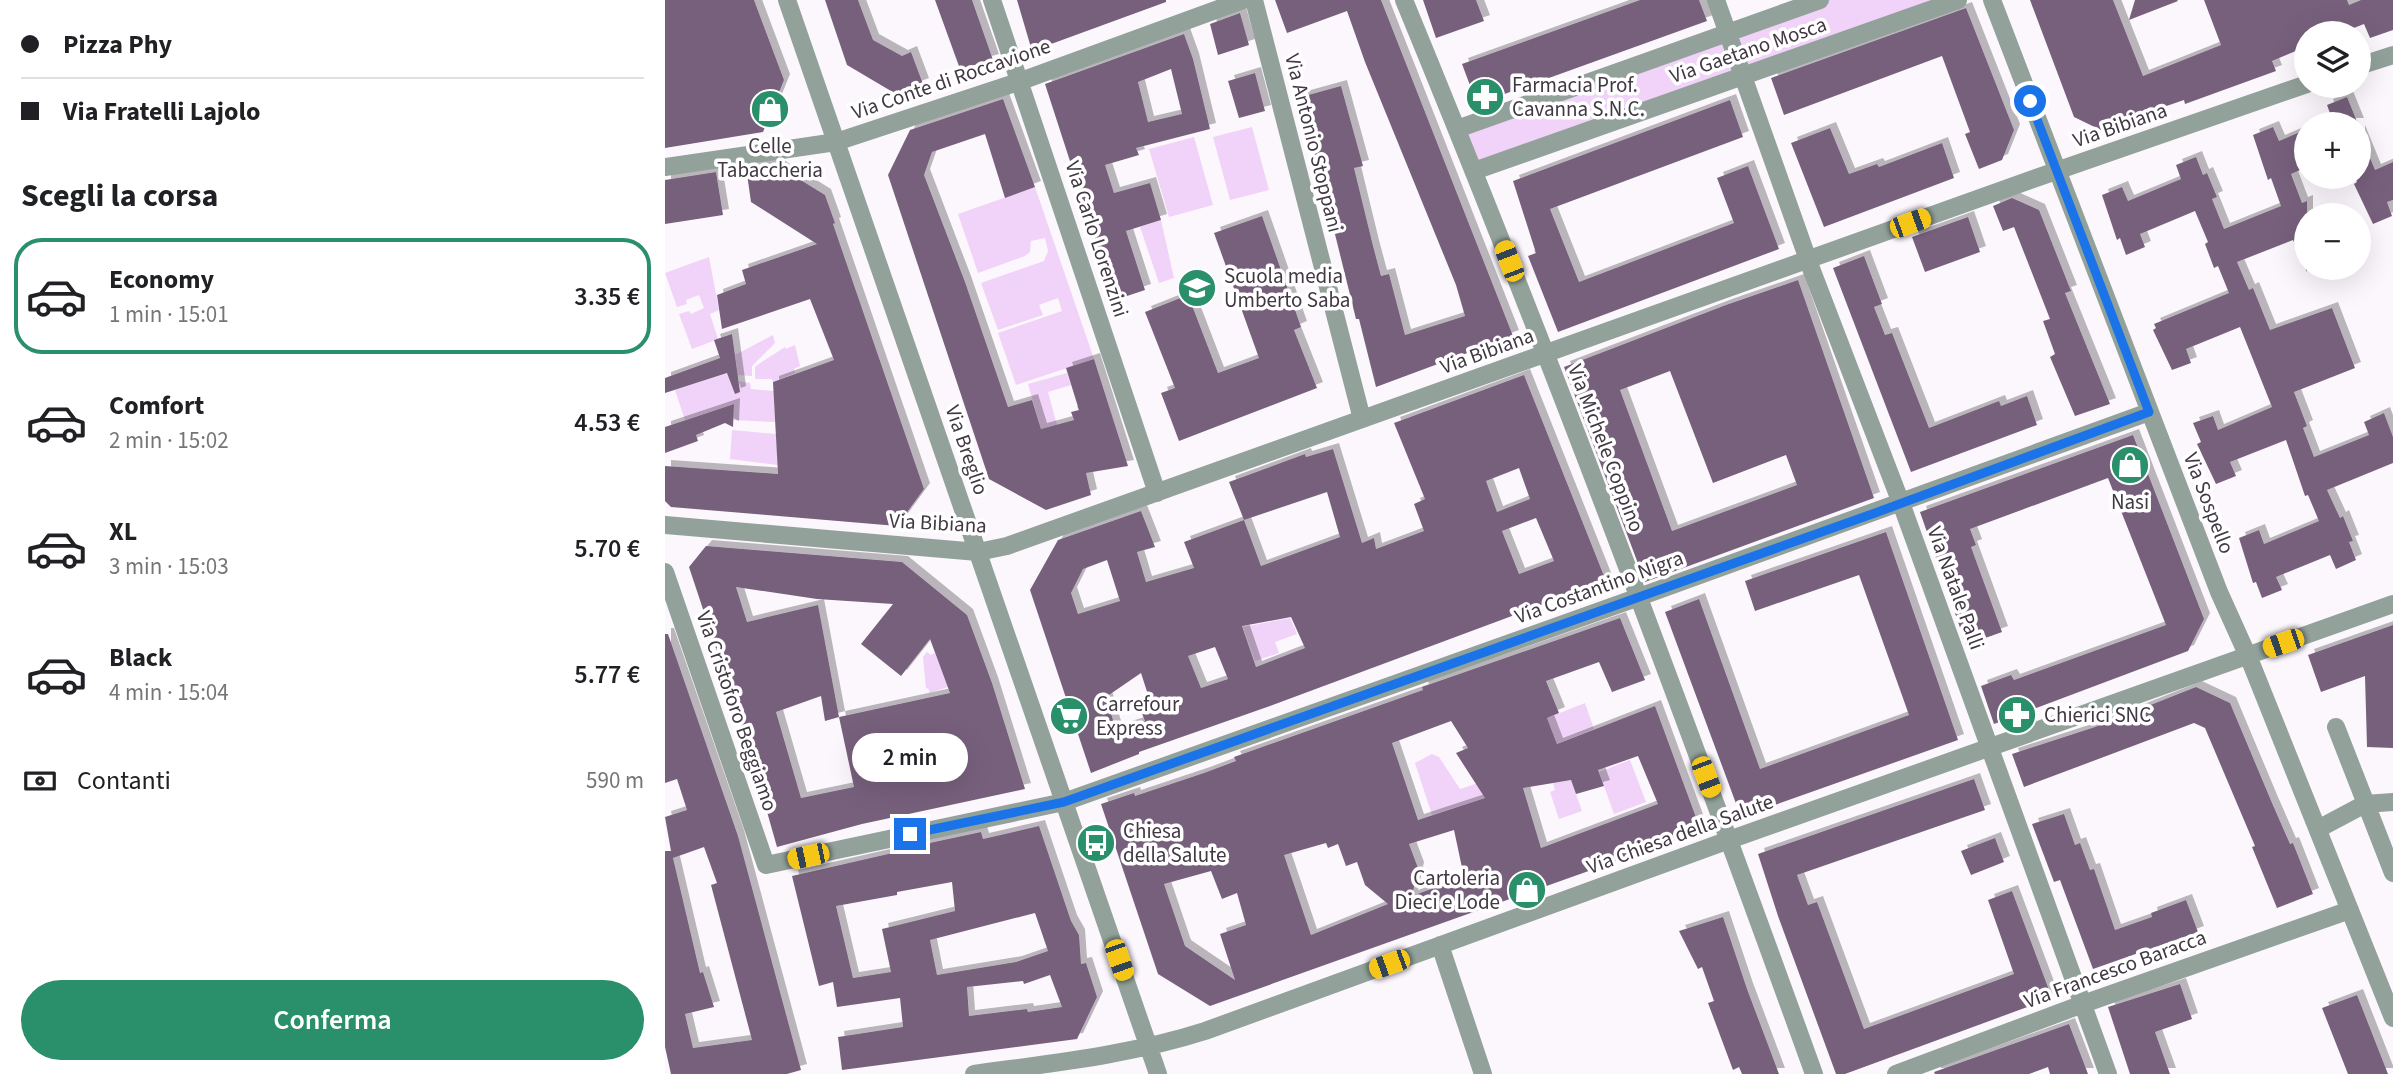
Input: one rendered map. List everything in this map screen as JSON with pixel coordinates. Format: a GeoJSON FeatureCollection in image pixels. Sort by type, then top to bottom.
{"type":"FeatureCollection","features":[{"type":"Feature","properties":{"kind":"street","name":"Via Breglio"},"geometry":{"type":"LineString","coordinates":[[786,0],[1158,1074]]}},
{"type":"Feature","properties":{"kind":"street","name":"Via Carlo Lorenzini"},"geometry":{"type":"LineString","coordinates":[[992,0],[1157,493]]}},
{"type":"Feature","properties":{"kind":"street","name":"Via Conte di Roccavione"},"geometry":{"type":"LineString","coordinates":[[665,167],[836,142],[1021,81],[1204,7],[1244,0]]}},
{"type":"Feature","properties":{"kind":"street","name":"Via Antonio Stoppani"},"geometry":{"type":"LineString","coordinates":[[1254,0],[1362,419]]}},
{"type":"Feature","properties":{"kind":"street","name":"Via Michele Coppino"},"geometry":{"type":"LineString","coordinates":[[1404,0],[1474,171],[1639,597],[1814,1074]]}},
{"type":"Feature","properties":{"kind":"street","name":"Via Natale Palli"},"geometry":{"type":"LineString","coordinates":[[1716,0],[1808,259],[1901,503],[2108,1074]]}},
{"type":"Feature","properties":{"kind":"street","name":"Via Gaetano Mosca"},"geometry":{"type":"LineString","coordinates":[[1457,129],[1820,0]]}},
{"type":"Feature","properties":{"kind":"street","name":"Via Gaetano Mosca"},"geometry":{"type":"LineString","coordinates":[[1474,171],[1958,0]]}},
{"type":"Feature","properties":{"kind":"street","name":"Via Sospello"},"geometry":{"type":"LineString","coordinates":[[1991,0],[2219,592],[2248,656],[2393,1018]]}},
{"type":"Feature","properties":{"kind":"street"},"geometry":{"type":"LineString","coordinates":[[2371,62],[2393,55]]}},
{"type":"Feature","properties":{"kind":"street","name":"Via Bibiana"},"geometry":{"type":"LineString","coordinates":[[665,525],[978,552],[1007,546],[1808,259],[2294,89]]}},
{"type":"Feature","properties":{"kind":"street","name":"Via Costantino Nigra"},"geometry":{"type":"LineString","coordinates":[[766,865],[1064,802],[2149,412]]}},
{"type":"Feature","properties":{"kind":"street","name":"Via Cristoforo Beggiamo"},"geometry":{"type":"LineString","coordinates":[[665,572],[766,865]]}},
{"type":"Feature","properties":{"kind":"street","name":"Via Chiesa della Salute"},"geometry":{"type":"LineString","coordinates":[[974,1074],[1149,1047],[1260,1012],[1729,840],[2393,604]]}},
{"type":"Feature","properties":{"kind":"street"},"geometry":{"type":"LineString","coordinates":[[2336,727],[2393,873]]}},
{"type":"Feature","properties":{"kind":"street"},"geometry":{"type":"LineString","coordinates":[[2318,829],[2365,804],[2393,802]]}},
{"type":"Feature","properties":{"kind":"street","name":"Via Francesco Baracca"},"geometry":{"type":"LineString","coordinates":[[1896,1074],[2083,1004],[2350,910]]}},
{"type":"Feature","properties":{"kind":"street"},"geometry":{"type":"LineString","coordinates":[[1440,945],[1483,1074]]}},
{"type":"Feature","properties":{"kind":"shaded area"},"geometry":{"type":"Polygon","coordinates":[[[1820,0],[1958,0],[1474,171],[1457,129],[1820,0]]]}},
{"type":"Feature","properties":{"kind":"shaded area"},"geometry":{"type":"Polygon","coordinates":[[[1252,127],[1269,190],[1230,200],[1213,137],[1252,127]]]}},
{"type":"Feature","properties":{"kind":"shaded area"},"geometry":{"type":"Polygon","coordinates":[[[1194,137],[1213,205],[1169,217],[1149,149],[1194,137]]]}},
{"type":"Feature","properties":{"kind":"shaded area"},"geometry":{"type":"Polygon","coordinates":[[[1035,187],[1094,359],[1016,385],[998,333],[1062,311],[1058,298],[1039,305],[1043,315],[998,330],[981,283],[1044,261],[1048,251],[1045,238],[1031,241],[1030,252],[1025,256],[978,273],[958,214],[1035,187]]]}},
{"type":"Feature","properties":{"kind":"shaded area"},"geometry":{"type":"Polygon","coordinates":[[[1161,220],[1174,278],[1159,283],[1140,227],[1161,220]]]}},
{"type":"Feature","properties":{"kind":"shaded area"},"geometry":{"type":"Polygon","coordinates":[[[709,257],[719,310],[710,314],[718,339],[692,349],[679,314],[689,311],[691,314],[704,308],[699,295],[686,300],[687,304],[677,307],[665,273],[709,257]]]}},
{"type":"Feature","properties":{"kind":"shaded area"},"geometry":{"type":"Polygon","coordinates":[[[773,335],[775,343],[752,366],[752,376],[737,375],[737,381],[750,383],[751,389],[774,391],[775,422],[733,420],[734,404],[685,420],[675,390],[737,370],[735,355],[773,335]]]}},
{"type":"Feature","properties":{"kind":"shaded area"},"geometry":{"type":"Polygon","coordinates":[[[795,345],[800,366],[794,369],[795,373],[773,382],[772,379],[755,379],[755,367],[785,347],[786,349],[795,345]]]}},
{"type":"Feature","properties":{"kind":"shaded area"},"geometry":{"type":"Polygon","coordinates":[[[1067,373],[1071,385],[1048,392],[1057,425],[1041,429],[1028,384],[1067,373]]]}},
{"type":"Feature","properties":{"kind":"shaded area"},"geometry":{"type":"Polygon","coordinates":[[[732,430],[776,434],[778,465],[730,459],[732,430]]]}},
{"type":"Feature","properties":{"kind":"shaded area"},"geometry":{"type":"Polygon","coordinates":[[[1290,618],[1297,634],[1275,642],[1279,653],[1255,661],[1243,627],[1290,618]]]}},
{"type":"Feature","properties":{"kind":"shaded area"},"geometry":{"type":"Polygon","coordinates":[[[927,652],[931,655],[935,653],[948,687],[930,693],[928,688],[926,689],[923,657],[927,652]]]}},
{"type":"Feature","properties":{"kind":"shaded area"},"geometry":{"type":"Polygon","coordinates":[[[1585,703],[1594,729],[1557,744],[1547,718],[1585,703]]]}},
{"type":"Feature","properties":{"kind":"shaded area"},"geometry":{"type":"Polygon","coordinates":[[[1432,754],[1439,757],[1460,789],[1490,779],[1501,793],[1432,815],[1415,763],[1432,754]]]}},
{"type":"Feature","properties":{"kind":"shaded area"},"geometry":{"type":"Polygon","coordinates":[[[1630,760],[1646,802],[1614,814],[1599,772],[1630,760]]]}},
{"type":"Feature","properties":{"kind":"shaded area"},"geometry":{"type":"Polygon","coordinates":[[[1571,780],[1582,811],[1559,819],[1550,792],[1555,790],[1553,783],[1571,780]]]}},
{"type":"Feature","properties":{"kind":"building"},"geometry":{"type":"Polygon","coordinates":[[[665,0],[754,0],[784,80],[763,132],[665,148],[665,0]]]}},
{"type":"Feature","properties":{"kind":"building"},"geometry":{"type":"Polygon","coordinates":[[[825,0],[858,0],[873,40],[902,56],[911,52],[923,84],[896,94],[847,65],[825,0]]]}},
{"type":"Feature","properties":{"kind":"building"},"geometry":{"type":"Polygon","coordinates":[[[935,0],[972,0],[993,60],[960,69],[935,0]]]}},
{"type":"Feature","properties":{"kind":"building"},"geometry":{"type":"Polygon","coordinates":[[[1017,0],[1166,0],[1166,2],[1032,51],[1017,0]]]}},
{"type":"Feature","properties":{"kind":"building"},"geometry":{"type":"Polygon","coordinates":[[[1275,0],[1381,0],[1513,336],[1376,387],[1359,319],[1356,319],[1301,97],[1341,86],[1363,166],[1354,168],[1373,246],[1381,276],[1389,274],[1405,335],[1465,316],[1456,285],[1365,62],[1347,11],[1287,33],[1275,0]]]}},
{"type":"Feature","properties":{"kind":"building"},"geometry":{"type":"Polygon","coordinates":[[[1423,0],[1476,0],[1484,21],[1436,38],[1423,0]]]}},
{"type":"Feature","properties":{"kind":"building"},"geometry":{"type":"Polygon","coordinates":[[[1640,0],[1699,0],[1707,21],[1477,104],[1462,64],[1640,0]]]}},
{"type":"Feature","properties":{"kind":"building"},"geometry":{"type":"Polygon","coordinates":[[[2030,0],[2113,0],[2143,76],[2221,45],[2204,0],[2347,0],[2349,5],[2361,0],[2393,0],[2393,30],[2371,38],[2371,21],[2294,21],[2294,52],[2272,61],[2276,71],[2185,104],[2184,100],[2149,112],[2151,116],[2107,133],[2074,117],[2030,0]]]}},
{"type":"Feature","properties":{"kind":"building"},"geometry":{"type":"Polygon","coordinates":[[[2135,0],[2177,0],[2178,1],[2129,20],[2135,0]]]}},
{"type":"Feature","properties":{"kind":"building"},"geometry":{"type":"Polygon","coordinates":[[[1966,8],[2014,130],[2002,160],[1979,169],[1965,134],[1970,132],[1942,56],[1784,115],[1771,78],[1966,8]]]}},
{"type":"Feature","properties":{"kind":"building"},"geometry":{"type":"Polygon","coordinates":[[[1240,13],[1249,45],[1218,55],[1210,24],[1240,13]]]}},
{"type":"Feature","properties":{"kind":"building"},"geometry":{"type":"Polygon","coordinates":[[[1184,34],[1210,129],[1136,148],[1139,155],[1105,165],[1114,193],[1150,183],[1161,220],[1126,231],[1145,290],[1115,300],[1045,84],[1184,34]],[[1171,69],[1138,82],[1148,122],[1182,114],[1171,69]]]}},
{"type":"Feature","properties":{"kind":"building"},"geometry":{"type":"Polygon","coordinates":[[[1255,73],[1265,111],[1239,118],[1228,81],[1255,73]]]}},
{"type":"Feature","properties":{"kind":"building"},"geometry":{"type":"Polygon","coordinates":[[[2347,98],[2353,112],[2330,112],[2327,105],[2347,98]]]}},
{"type":"Feature","properties":{"kind":"building"},"geometry":{"type":"Polygon","coordinates":[[[1003,99],[1035,187],[1005,198],[985,134],[932,152],[924,175],[965,282],[1008,407],[1032,400],[1041,429],[1074,420],[1071,412],[1079,410],[1066,368],[1094,359],[1128,466],[1086,473],[1091,495],[1046,510],[989,479],[888,175],[910,130],[1003,99]]]}},
{"type":"Feature","properties":{"kind":"building"},"geometry":{"type":"Polygon","coordinates":[[[1730,100],[1743,137],[1550,209],[1579,282],[1734,223],[1717,178],[1748,166],[1779,249],[1558,332],[1528,256],[1536,253],[1513,181],[1730,100]]]}},
{"type":"Feature","properties":{"kind":"building"},"geometry":{"type":"Polygon","coordinates":[[[2273,127],[2279,141],[2294,135],[2294,173],[2291,174],[2294,189],[2297,189],[2302,203],[2294,203],[2294,242],[2293,240],[2237,262],[2249,290],[2253,288],[2270,330],[2332,308],[2355,368],[2294,392],[2307,426],[2303,428],[2314,457],[2369,435],[2364,422],[2384,413],[2393,437],[2393,463],[2327,490],[2340,518],[2343,516],[2353,541],[2349,542],[2356,560],[2336,569],[2330,555],[2276,577],[2282,590],[2262,598],[2256,582],[2253,583],[2239,538],[2259,530],[2264,544],[2319,521],[2308,495],[2305,496],[2286,440],[2230,462],[2236,476],[2216,484],[2197,444],[2201,442],[2193,423],[2213,416],[2218,430],[2272,407],[2240,327],[2186,349],[2191,363],[2172,370],[2153,330],[2156,328],[2154,324],[2229,293],[2218,266],[2214,268],[2205,244],[2208,242],[2195,211],[2140,234],[2145,247],[2126,255],[2120,238],[2117,240],[2102,195],[2122,187],[2128,201],[2181,179],[2176,165],[2196,157],[2203,175],[2207,173],[2217,197],[2212,199],[2224,229],[2281,206],[2271,178],[2268,180],[2253,135],[2273,127]]]}},
{"type":"Feature","properties":{"kind":"building"},"geometry":{"type":"Polygon","coordinates":[[[1830,128],[1849,174],[1877,164],[1879,167],[1942,143],[1954,178],[1824,227],[1791,143],[1830,128]]]}},
{"type":"Feature","properties":{"kind":"building"},"geometry":{"type":"Polygon","coordinates":[[[2371,160],[2375,170],[2393,162],[2393,200],[2387,202],[2392,216],[2373,224],[2371,203],[2363,203],[2356,189],[2371,189],[2371,160]]]}},
{"type":"Feature","properties":{"kind":"building"},"geometry":{"type":"Polygon","coordinates":[[[773,163],[825,195],[835,223],[833,224],[924,489],[897,526],[671,507],[665,501],[665,466],[778,474],[773,382],[834,360],[810,299],[722,329],[717,295],[746,284],[742,270],[817,244],[751,202],[746,167],[773,163]]]}},
{"type":"Feature","properties":{"kind":"building"},"geometry":{"type":"Polygon","coordinates":[[[716,172],[723,215],[665,224],[665,180],[716,172]]]}},
{"type":"Feature","properties":{"kind":"building"},"geometry":{"type":"Polygon","coordinates":[[[2012,198],[2039,210],[2071,291],[2065,293],[2110,404],[2075,416],[2050,357],[2055,354],[2043,321],[2050,319],[2014,227],[2003,231],[1993,206],[2012,198]]]}},
{"type":"Feature","properties":{"kind":"building"},"geometry":{"type":"Polygon","coordinates":[[[1262,216],[1301,327],[1294,330],[1317,388],[1179,441],[1161,393],[1175,388],[1145,312],[1188,295],[1218,373],[1259,358],[1214,233],[1262,216]]]}},
{"type":"Feature","properties":{"kind":"building"},"geometry":{"type":"Polygon","coordinates":[[[1968,217],[1980,252],[1925,272],[1912,237],[1968,217]]]}},
{"type":"Feature","properties":{"kind":"building"},"geometry":{"type":"Polygon","coordinates":[[[1864,256],[1882,304],[1874,307],[1885,335],[1892,333],[1929,428],[1999,401],[2001,406],[2027,396],[2037,425],[1911,472],[1833,268],[1864,256]]]}},
{"type":"Feature","properties":{"kind":"building"},"geometry":{"type":"Polygon","coordinates":[[[1798,280],[1874,498],[1645,582],[1564,367],[1798,280]],[[1670,371],[1620,390],[1672,531],[1797,485],[1786,455],[1713,483],[1670,371]]]}},
{"type":"Feature","properties":{"kind":"building"},"geometry":{"type":"Polygon","coordinates":[[[732,334],[740,392],[735,394],[727,373],[665,393],[665,378],[720,358],[714,340],[732,334]]]}},
{"type":"Feature","properties":{"kind":"building"},"geometry":{"type":"Polygon","coordinates":[[[1524,375],[1606,581],[1139,752],[1091,773],[1030,590],[1058,540],[1141,511],[1155,547],[1137,552],[1146,582],[1194,568],[1184,542],[1244,520],[1229,482],[1305,454],[1306,457],[1333,449],[1362,543],[1374,538],[1376,549],[1424,531],[1414,504],[1425,499],[1394,423],[1524,375]],[[1519,468],[1486,481],[1497,512],[1530,499],[1519,468]],[[1327,492],[1244,520],[1261,566],[1340,537],[1327,492]],[[1536,518],[1502,531],[1519,574],[1554,561],[1536,518]],[[1107,560],[1083,569],[1071,593],[1078,614],[1120,601],[1107,560]],[[1291,617],[1242,626],[1256,667],[1305,648],[1291,617]],[[1215,647],[1188,656],[1201,688],[1228,679],[1215,647]],[[1141,673],[1106,697],[1116,730],[1145,721],[1141,711],[1152,707],[1141,673]]]}},
{"type":"Feature","properties":{"kind":"building"},"geometry":{"type":"Polygon","coordinates":[[[734,404],[733,427],[725,423],[696,435],[698,441],[665,453],[665,427],[734,404]]]}},
{"type":"Feature","properties":{"kind":"building"},"geometry":{"type":"Polygon","coordinates":[[[2133,435],[2204,619],[2188,651],[1994,724],[1981,686],[2011,675],[2014,680],[2166,625],[2108,478],[1970,529],[1976,545],[1971,547],[2002,632],[1966,645],[1920,512],[2133,435]]]}},
{"type":"Feature","properties":{"kind":"building"},"geometry":{"type":"Polygon","coordinates":[[[1886,532],[1958,740],[1741,817],[1665,612],[1699,599],[1760,769],[1909,715],[1859,575],[1755,611],[1745,581],[1886,532]]]}},
{"type":"Feature","properties":{"kind":"building"},"geometry":{"type":"Polygon","coordinates":[[[706,546],[902,562],[967,615],[992,683],[1025,789],[862,824],[777,847],[748,745],[689,567],[706,546]],[[736,587],[747,622],[818,605],[839,717],[950,693],[930,639],[901,676],[861,644],[893,604],[817,599],[736,587]],[[821,696],[776,712],[801,798],[854,787],[839,717],[825,721],[821,696]]]}},
{"type":"Feature","properties":{"kind":"building"},"geometry":{"type":"Polygon","coordinates":[[[1620,618],[1645,680],[1612,692],[1599,662],[1546,681],[1559,713],[1547,718],[1557,744],[1655,706],[1701,831],[1210,1006],[1158,974],[1101,804],[1134,793],[1135,796],[1204,773],[1236,761],[1234,757],[1423,690],[1422,687],[1620,618]],[[1451,721],[1392,743],[1418,820],[1485,798],[1456,753],[1468,748],[1451,721]],[[1638,756],[1598,770],[1604,786],[1576,794],[1571,780],[1523,788],[1541,848],[1658,804],[1638,756]],[[1454,830],[1409,844],[1418,868],[1412,896],[1464,877],[1454,830]],[[1326,843],[1284,855],[1311,935],[1388,904],[1365,885],[1357,862],[1346,866],[1338,844],[1328,848],[1326,843]],[[1211,871],[1164,884],[1185,946],[1235,980],[1220,934],[1246,925],[1237,893],[1222,899],[1211,871]]]}},
{"type":"Feature","properties":{"kind":"building"},"geometry":{"type":"Polygon","coordinates":[[[2393,625],[2393,748],[2367,747],[2365,676],[2321,692],[2308,655],[2393,625]]]}},
{"type":"Feature","properties":{"kind":"building"},"geometry":{"type":"Polygon","coordinates":[[[665,634],[668,634],[738,836],[801,1070],[787,1074],[671,1074],[665,1047],[665,851],[671,851],[665,817],[687,810],[677,779],[665,783],[665,634]],[[704,847],[673,858],[700,973],[703,972],[714,1007],[685,1014],[693,1048],[752,1040],[711,885],[717,883],[704,847]]]}},
{"type":"Feature","properties":{"kind":"building"},"geometry":{"type":"Polygon","coordinates":[[[2196,687],[2230,703],[2313,894],[2277,908],[2252,847],[2255,846],[2205,728],[2194,723],[2024,787],[2012,754],[2095,727],[2196,687]]]}},
{"type":"Feature","properties":{"kind":"building"},"geometry":{"type":"Polygon","coordinates":[[[1974,779],[1985,810],[1797,875],[1808,905],[1817,902],[1864,1029],[2014,974],[1988,900],[2012,891],[2052,998],[1845,1074],[1836,1074],[1758,854],[1974,779]]]}},
{"type":"Feature","properties":{"kind":"building"},"geometry":{"type":"Polygon","coordinates":[[[2064,814],[2075,845],[2080,843],[2090,870],[2094,869],[2115,930],[2152,917],[2151,913],[2186,900],[2198,932],[2093,969],[2060,880],[2054,882],[2032,824],[2064,814]]]}},
{"type":"Feature","properties":{"kind":"building"},"geometry":{"type":"Polygon","coordinates":[[[1039,826],[1071,921],[1079,935],[1081,964],[1086,963],[1097,997],[1077,1039],[842,1070],[838,1037],[903,1027],[900,998],[837,1007],[833,982],[819,986],[792,876],[981,832],[983,839],[1039,826]],[[952,882],[836,906],[853,978],[891,972],[882,929],[955,911],[952,882]],[[1035,913],[930,940],[937,975],[1016,962],[1048,951],[1035,913]],[[1050,975],[1024,984],[1023,981],[967,987],[969,1016],[1062,1007],[1050,975]]]}},
{"type":"Feature","properties":{"kind":"building"},"geometry":{"type":"Polygon","coordinates":[[[1995,838],[2004,862],[1971,875],[1961,851],[1995,838]]]}},
{"type":"Feature","properties":{"kind":"building"},"geometry":{"type":"Polygon","coordinates":[[[1723,917],[1779,1074],[1742,1074],[1739,1067],[1733,1070],[1708,1003],[1714,1001],[1702,967],[1698,969],[1679,931],[1723,917]]]}},
{"type":"Feature","properties":{"kind":"building"},"geometry":{"type":"Polygon","coordinates":[[[2180,984],[2192,1019],[2155,1032],[2170,1074],[2130,1074],[2108,1007],[2180,984]]]}},
{"type":"Feature","properties":{"kind":"building"},"geometry":{"type":"Polygon","coordinates":[[[2357,995],[2388,1074],[2348,1074],[2322,1008],[2357,995]]]}},
{"type":"Feature","properties":{"kind":"building"},"geometry":{"type":"Polygon","coordinates":[[[2069,1024],[2088,1074],[2050,1074],[2048,1067],[2029,1074],[1934,1072],[2069,1024]]]}},
{"type":"Feature","properties":{"kind":"place","name":"Farmacia Prof. Cavanna S.N.C."},"geometry":{"type":"Point","coordinates":[1485,97]}},
{"type":"Feature","properties":{"kind":"place","name":"Celle Tabaccheria"},"geometry":{"type":"Point","coordinates":[770,109]}},
{"type":"Feature","properties":{"kind":"place","name":"Scuola media Umberto Saba"},"geometry":{"type":"Point","coordinates":[1197,288]}},
{"type":"Feature","properties":{"kind":"place","name":"Nasi"},"geometry":{"type":"Point","coordinates":[2130,465]}},
{"type":"Feature","properties":{"kind":"place","name":"Chierici SNC"},"geometry":{"type":"Point","coordinates":[2017,715]}},
{"type":"Feature","properties":{"kind":"place","name":"Carrefour Express"},"geometry":{"type":"Point","coordinates":[1069,716]}},
{"type":"Feature","properties":{"kind":"place","name":"Chiesa della Salute"},"geometry":{"type":"Point","coordinates":[1096,843]}},
{"type":"Feature","properties":{"kind":"place","name":"Cartoleria Dieci e Lode"},"geometry":{"type":"Point","coordinates":[1527,890]}},
{"type":"Feature","properties":{"kind":"route"},"geometry":{"type":"LineString","coordinates":[[910,834],[1064,802],[1875,513],[2149,412],[2030,101]]}}]}
